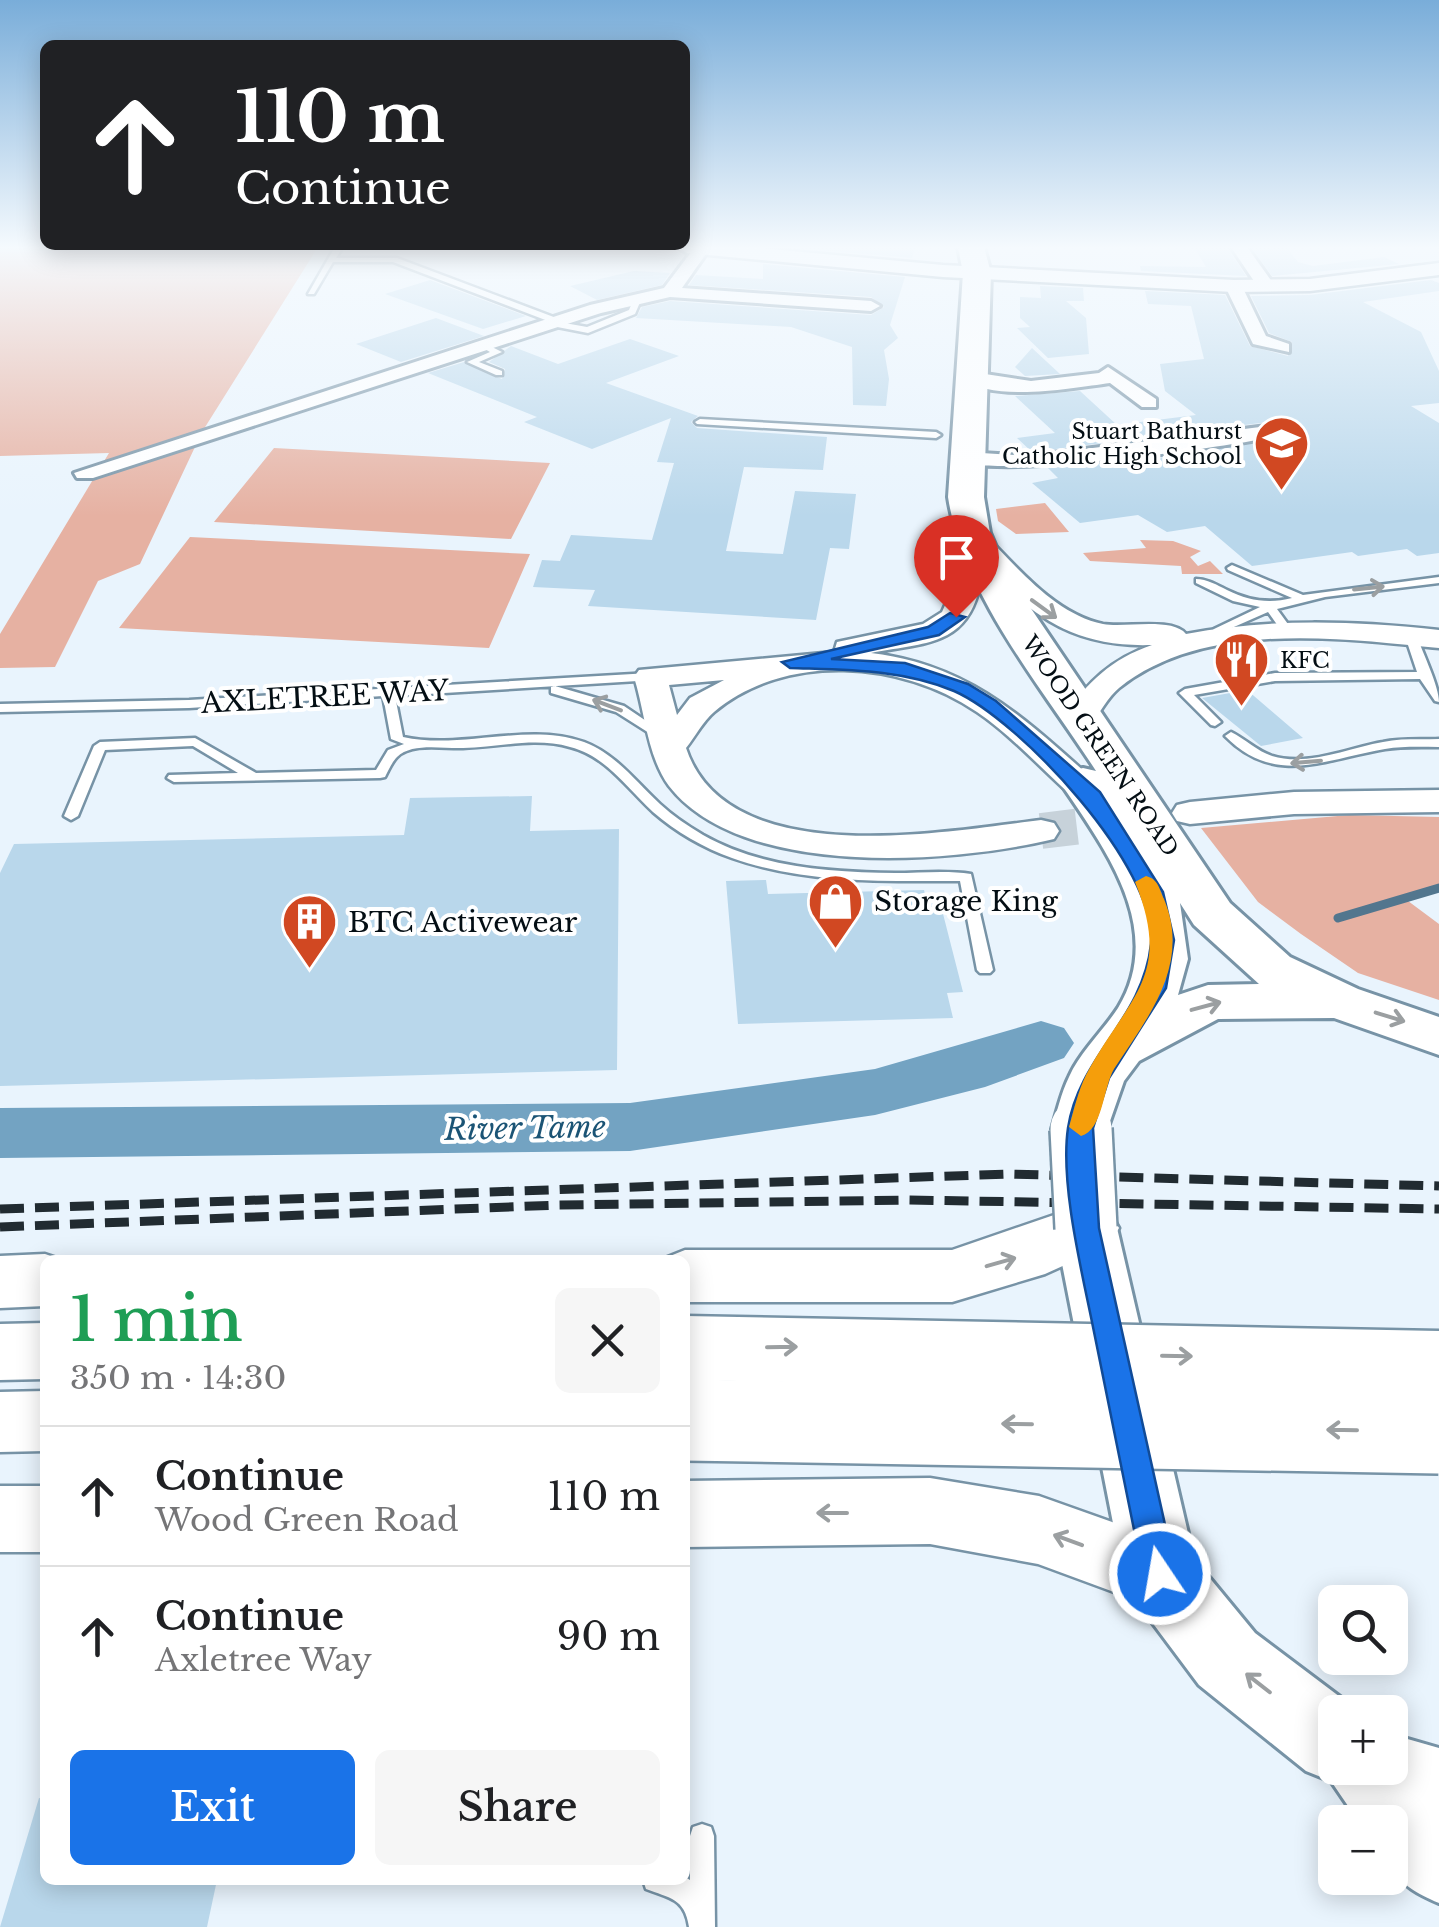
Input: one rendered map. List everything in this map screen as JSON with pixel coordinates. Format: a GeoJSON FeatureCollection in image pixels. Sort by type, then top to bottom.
{"type":"FeatureCollection","features":[{"type":"Feature","properties":{"kind":"highway","name":"WOOD GREEN ROAD"},"geometry":{"type":"LineString","coordinates":[[973,337],[972,378],[946,435],[931,451],[935,509],[963,593],[1152,892],[1160,918],[1162,958],[1154,988],[1097,1077],[1081,1128],[1086,1228]]}},
{"type":"Feature","properties":{"kind":"highway","name":"WOOD GREEN ROAD"},"geometry":{"type":"LineString","coordinates":[[946,435],[975,541],[1000,596],[1212,914],[1270,969],[1339,1001],[1439,1037]]}},
{"type":"Feature","properties":{"kind":"highway"},"geometry":{"type":"LineString","coordinates":[[1119,1048],[1208,1002],[1339,1001]]}},
{"type":"Feature","properties":{"kind":"highway"},"geometry":{"type":"LineString","coordinates":[[690,1276],[952,1276],[1022,1256],[1086,1228],[1160,1574],[1227,1659],[1318,1724]]}},
{"type":"Feature","properties":{"kind":"highway"},"geometry":{"type":"LineString","coordinates":[[0,1282],[40,1280]]}},
{"type":"Feature","properties":{"kind":"highway"},"geometry":{"type":"LineString","coordinates":[[690,1348],[1439,1363]]}},
{"type":"Feature","properties":{"kind":"highway"},"geometry":{"type":"LineString","coordinates":[[0,1352],[40,1352]]}},
{"type":"Feature","properties":{"kind":"highway"},"geometry":{"type":"LineString","coordinates":[[690,1420],[1439,1433]]}},
{"type":"Feature","properties":{"kind":"highway"},"geometry":{"type":"LineString","coordinates":[[0,1422],[40,1421]]}},
{"type":"Feature","properties":{"kind":"highway"},"geometry":{"type":"LineString","coordinates":[[690,1514],[930,1512],[1038,1530],[1160,1574]]}},
{"type":"Feature","properties":{"kind":"highway"},"geometry":{"type":"LineString","coordinates":[[0,1520],[40,1519]]}},
{"type":"Feature","properties":{"kind":"highway"},"geometry":{"type":"LineString","coordinates":[[1390,1785],[1439,1860]]}},
{"type":"Feature","properties":{"kind":"street"},"geometry":{"type":"LineString","coordinates":[[85,473],[507,337]]}},
{"type":"Feature","properties":{"kind":"street"},"geometry":{"type":"LineString","coordinates":[[1258,337],[1282,348]]}},
{"type":"Feature","properties":{"kind":"street"},"geometry":{"type":"LineString","coordinates":[[972,378],[1030,387],[1112,375],[1149,403]]}},
{"type":"Feature","properties":{"kind":"street"},"geometry":{"type":"LineString","coordinates":[[946,435],[1029,462],[1257,430]]}},
{"type":"Feature","properties":{"kind":"street"},"geometry":{"type":"LineString","coordinates":[[975,541],[1042,610],[1076,627],[1122,637],[1278,619],[1425,638]]}},
{"type":"Feature","properties":{"kind":"street","name":"AXLETREE WAY"},"geometry":{"type":"LineString","coordinates":[[650,677],[790,662],[933,631],[956,617],[963,593]]}},
{"type":"Feature","properties":{"kind":"street"},"geometry":{"type":"LineString","coordinates":[[1080,717],[1096,689],[1136,660],[1234,627]]}},
{"type":"Feature","properties":{"kind":"street","name":"AXLETREE WAY"},"geometry":{"type":"LineString","coordinates":[[671,745],[702,705],[721,692],[790,662],[876,664],[930,675],[962,688],[989,705],[1092,796]]}},
{"type":"Feature","properties":{"kind":"street"},"geometry":{"type":"LineString","coordinates":[[650,677],[683,782],[702,802],[728,818],[775,836],[849,846],[1041,831]]}},
{"type":"Feature","properties":{"kind":"street"},"geometry":{"type":"LineString","coordinates":[[1190,813],[1346,800],[1439,801]]}},
{"type":"Feature","properties":{"kind":"lane"},"geometry":{"type":"LineString","coordinates":[[482,345],[498,352],[471,362],[499,373]]}},
{"type":"Feature","properties":{"kind":"lane"},"geometry":{"type":"LineString","coordinates":[[700,422],[946,435]]}},
{"type":"Feature","properties":{"kind":"lane"},"geometry":{"type":"LineString","coordinates":[[1232,568],[1298,596],[1439,580]]}},
{"type":"Feature","properties":{"kind":"lane"},"geometry":{"type":"LineString","coordinates":[[1200,581],[1278,619],[1298,596]]}},
{"type":"Feature","properties":{"kind":"lane"},"geometry":{"type":"LineString","coordinates":[[1234,627],[1237,598]]}},
{"type":"Feature","properties":{"kind":"lane"},"geometry":{"type":"LineString","coordinates":[[1425,638],[1424,675],[1439,698]]}},
{"type":"Feature","properties":{"kind":"lane"},"geometry":{"type":"LineString","coordinates":[[1216,722],[1185,692],[1275,677],[1424,675]]}},
{"type":"Feature","properties":{"kind":"lane","name":"AXLETREE WAY"},"geometry":{"type":"LineString","coordinates":[[0,708],[389,695],[650,677]]}},
{"type":"Feature","properties":{"kind":"lane"},"geometry":{"type":"LineString","coordinates":[[532,686],[620,709],[671,745]]}},
{"type":"Feature","properties":{"kind":"lane"},"geometry":{"type":"LineString","coordinates":[[389,695],[392,732],[397,740],[415,746]]}},
{"type":"Feature","properties":{"kind":"lane"},"geometry":{"type":"LineString","coordinates":[[1231,736],[1248,752],[1279,763],[1314,762],[1387,744],[1439,742]]}},
{"type":"Feature","properties":{"kind":"lane"},"geometry":{"type":"LineString","coordinates":[[71,816],[100,746],[196,742],[254,777]]}},
{"type":"Feature","properties":{"kind":"lane"},"geometry":{"type":"LineString","coordinates":[[174,778],[380,774],[394,753],[415,746],[575,743],[612,760],[665,816],[700,838],[753,860],[809,875],[966,876],[985,970]]}},
{"type":"Feature","properties":{"kind":"lane"},"geometry":{"type":"LineString","coordinates":[[702,1836],[702,1924]]}},
{"type":"Feature","properties":{"kind":"lane"},"geometry":{"type":"LineString","coordinates":[[676,1885],[692,1897],[702,1924]]}},
{"type":"Feature","properties":{"kind":"shaded area"},"geometry":{"type":"Polygon","coordinates":[[[0,337],[262,337],[202,432],[140,564],[98,581],[55,667],[0,668],[0,634],[109,453],[0,456],[0,337]]]}},
{"type":"Feature","properties":{"kind":"shaded area"},"geometry":{"type":"Polygon","coordinates":[[[274,448],[550,463],[511,539],[214,522],[274,448]]]}},
{"type":"Feature","properties":{"kind":"shaded area"},"geometry":{"type":"Polygon","coordinates":[[[1045,503],[1069,532],[1016,534],[998,521],[996,509],[1045,503]]]}},
{"type":"Feature","properties":{"kind":"shaded area"},"geometry":{"type":"Polygon","coordinates":[[[190,537],[530,554],[489,648],[119,628],[190,537]]]}},
{"type":"Feature","properties":{"kind":"shaded area"},"geometry":{"type":"Polygon","coordinates":[[[1140,540],[1173,541],[1201,551],[1190,557],[1198,566],[1210,561],[1223,574],[1182,574],[1181,566],[1090,561],[1083,553],[1146,548],[1140,540]]]}},
{"type":"Feature","properties":{"kind":"shaded area"},"geometry":{"type":"Polygon","coordinates":[[[1349,815],[1439,817],[1439,888],[1404,898],[1439,924],[1439,1000],[1358,973],[1301,934],[1258,902],[1201,828],[1349,815]]]}},
{"type":"Feature","properties":{"kind":"building"},"geometry":{"type":"Polygon","coordinates":[[[378,337],[481,337],[401,362],[356,344],[378,337]]]}},
{"type":"Feature","properties":{"kind":"building"},"geometry":{"type":"Polygon","coordinates":[[[821,337],[898,338],[884,350],[889,379],[886,406],[853,405],[852,347],[821,337]]]}},
{"type":"Feature","properties":{"kind":"building"},"geometry":{"type":"Polygon","coordinates":[[[1026,337],[1088,337],[1089,354],[1048,358],[1026,337]]]}},
{"type":"Feature","properties":{"kind":"building"},"geometry":{"type":"Polygon","coordinates":[[[1199,337],[1246,337],[1250,346],[1288,356],[1292,342],[1279,337],[1423,337],[1439,371],[1439,403],[1411,406],[1439,423],[1439,553],[1417,556],[1407,549],[1358,556],[1352,552],[1252,566],[1205,526],[1167,532],[1138,515],[1080,523],[1032,483],[1058,478],[1048,468],[1166,457],[1285,437],[1285,425],[1275,421],[1032,452],[1017,438],[1055,433],[1015,396],[1080,391],[1117,425],[1196,415],[1165,391],[1160,364],[1204,359],[1199,337]]]}},
{"type":"Feature","properties":{"kind":"building"},"geometry":{"type":"Polygon","coordinates":[[[630,339],[679,356],[606,383],[698,416],[691,422],[697,428],[827,437],[823,470],[744,467],[726,551],[783,554],[795,491],[856,494],[849,549],[830,548],[816,620],[588,606],[595,590],[533,587],[542,560],[560,561],[571,535],[652,540],[674,463],[657,462],[671,418],[592,449],[524,422],[537,417],[428,373],[464,362],[502,379],[505,369],[489,362],[511,346],[558,364],[630,339]]]}},
{"type":"Feature","properties":{"kind":"building"},"geometry":{"type":"Polygon","coordinates":[[[1032,348],[1060,374],[1025,376],[1015,367],[1032,348]]]}},
{"type":"Feature","properties":{"kind":"building","name":"KFC"},"geometry":{"type":"Polygon","coordinates":[[[1247,690],[1303,738],[1261,746],[1202,698],[1247,690]]]}},
{"type":"Feature","properties":{"kind":"building","name":"BTC Activewear"},"geometry":{"type":"Polygon","coordinates":[[[532,796],[530,831],[619,829],[617,1070],[0,1086],[0,873],[14,844],[404,835],[410,798],[532,796]]]}},
{"type":"Feature","properties":{"kind":"building","name":"Storage King"},"geometry":{"type":"Polygon","coordinates":[[[766,880],[768,894],[924,890],[928,906],[941,906],[963,992],[947,993],[953,1018],[738,1024],[726,881],[766,880]]]}},
{"type":"Feature","properties":{"kind":"building"},"geometry":{"type":"Polygon","coordinates":[[[39,1798],[40,1885],[216,1885],[207,1927],[0,1927],[39,1798]]]}},
{"type":"Feature","properties":{"kind":"waterway"},"geometry":{"type":"LineString","coordinates":[[1338,918],[1439,888]]}},
{"type":"Feature","properties":{"kind":"waterway","name":"River Tame"},"geometry":{"type":"LineString","coordinates":[[0,1133],[630,1127],[875,1092],[961,1071],[1041,1043]]}},
{"type":"Feature","properties":{"kind":"tunnel"},"geometry":{"type":"LineString","coordinates":[[1041,831],[1141,819]]}},
{"type":"Feature","properties":{"kind":"railway"},"geometry":{"type":"LineString","coordinates":[[0,1209],[1009,1174],[1439,1186]]}},
{"type":"Feature","properties":{"kind":"railway"},"geometry":{"type":"LineString","coordinates":[[0,1227],[559,1205],[909,1200],[1439,1209]]}},
{"type":"Feature","properties":{"kind":"slow traffic"},"geometry":{"type":"LineString","coordinates":[[1081,1127],[1097,1077],[1154,988],[1162,958],[1160,918],[1146,882]]}},
{"type":"Feature","properties":{"kind":"place","name":"Stuart Bathurst Catholic High School"},"geometry":{"type":"Point","coordinates":[1281,493]}},
{"type":"Feature","properties":{"kind":"place","name":"KFC"},"geometry":{"type":"Point","coordinates":[1241,709]}},
{"type":"Feature","properties":{"kind":"place","name":"Storage King"},"geometry":{"type":"Point","coordinates":[835,950]}},
{"type":"Feature","properties":{"kind":"place","name":"BTC Activewear"},"geometry":{"type":"Point","coordinates":[309,971]}},
{"type":"Feature","properties":{"kind":"route"},"geometry":{"type":"LineString","coordinates":[[956,617],[933,631],[790,662],[858,662],[899,667],[962,688],[989,705],[1092,796],[1152,892],[1162,940],[1154,988],[1097,1077],[1081,1128],[1086,1228],[1098,1297],[1160,1574]]}}]}
